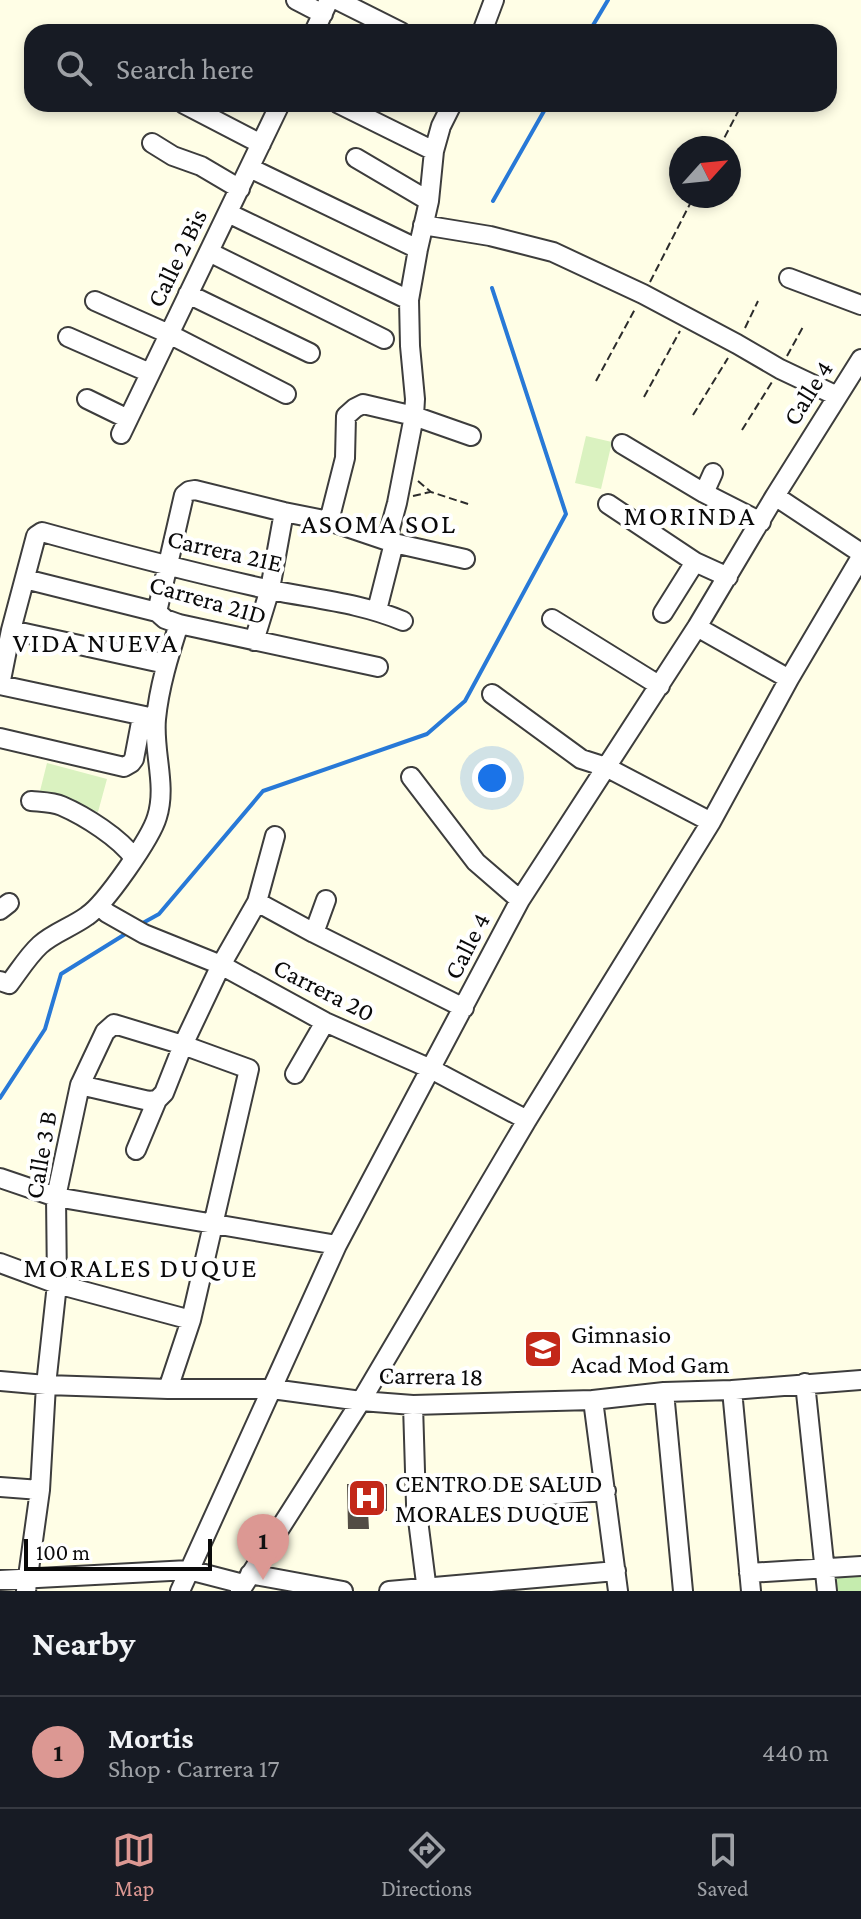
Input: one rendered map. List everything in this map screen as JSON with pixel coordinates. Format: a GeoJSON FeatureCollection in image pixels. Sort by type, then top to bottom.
{"type":"FeatureCollection","features":[{"type":"Feature","properties":{"kind":"street"},"geometry":{"type":"LineString","coordinates":[[296,0],[326,7]]}},
{"type":"Feature","properties":{"kind":"street"},"geometry":{"type":"LineString","coordinates":[[337,0],[385,24]]}},
{"type":"Feature","properties":{"kind":"street"},"geometry":{"type":"LineString","coordinates":[[485,24],[494,0]]}},
{"type":"Feature","properties":{"kind":"street"},"geometry":{"type":"LineString","coordinates":[[199,112],[261,144]]}},
{"type":"Feature","properties":{"kind":"street","name":"Calle 2 Bis"},"geometry":{"type":"LineString","coordinates":[[87,399],[124,427],[276,112]]}},
{"type":"Feature","properties":{"kind":"street"},"geometry":{"type":"LineString","coordinates":[[355,112],[434,151]]}},
{"type":"Feature","properties":{"kind":"street"},"geometry":{"type":"LineString","coordinates":[[377,610],[414,416],[409,300],[429,201],[434,151],[448,112]]}},
{"type":"Feature","properties":{"kind":"street"},"geometry":{"type":"LineString","coordinates":[[152,143],[240,189]]}},
{"type":"Feature","properties":{"kind":"street"},"geometry":{"type":"LineString","coordinates":[[356,158],[429,201]]}},
{"type":"Feature","properties":{"kind":"street"},"geometry":{"type":"LineString","coordinates":[[250,168],[418,249]]}},
{"type":"Feature","properties":{"kind":"street"},"geometry":{"type":"LineString","coordinates":[[228,213],[409,300]]}},
{"type":"Feature","properties":{"kind":"street"},"geometry":{"type":"LineString","coordinates":[[423,225],[490,236],[553,252],[643,294],[780,369],[837,396]]}},
{"type":"Feature","properties":{"kind":"street"},"geometry":{"type":"LineString","coordinates":[[209,252],[384,339]]}},
{"type":"Feature","properties":{"kind":"street"},"geometry":{"type":"LineString","coordinates":[[789,278],[861,305]]}},
{"type":"Feature","properties":{"kind":"street"},"geometry":{"type":"LineString","coordinates":[[188,294],[310,353]]}},
{"type":"Feature","properties":{"kind":"street"},"geometry":{"type":"LineString","coordinates":[[95,301],[169,334],[286,394]]}},
{"type":"Feature","properties":{"kind":"street"},"geometry":{"type":"LineString","coordinates":[[68,337],[150,373]]}},
{"type":"Feature","properties":{"kind":"street","name":"Calle 4"},"geometry":{"type":"LineString","coordinates":[[180,1591],[337,1245],[520,900],[660,686],[861,359]]}},
{"type":"Feature","properties":{"kind":"street"},"geometry":{"type":"LineString","coordinates":[[329,521],[345,458],[346,416],[355,408],[363,404],[414,416],[471,436]]}},
{"type":"Feature","properties":{"kind":"street"},"geometry":{"type":"LineString","coordinates":[[622,444],[704,493],[761,522]]}},
{"type":"Feature","properties":{"kind":"street"},"geometry":{"type":"LineString","coordinates":[[704,493],[713,473]]}},
{"type":"Feature","properties":{"kind":"street"},"geometry":{"type":"LineString","coordinates":[[157,612],[184,495],[189,491],[329,521],[390,542],[465,559]]}},
{"type":"Feature","properties":{"kind":"street"},"geometry":{"type":"LineString","coordinates":[[244,1583],[361,1401],[527,1120],[711,822],[861,555],[775,496]]}},
{"type":"Feature","properties":{"kind":"street"},"geometry":{"type":"LineString","coordinates":[[608,504],[695,562],[728,577]]}},
{"type":"Feature","properties":{"kind":"street"},"geometry":{"type":"LineString","coordinates":[[254,641],[270,589],[284,512]]}},
{"type":"Feature","properties":{"kind":"street","name":"Carrera 21E"},"geometry":{"type":"LineString","coordinates":[[25,579],[36,536],[42,532],[122,545],[169,565],[377,610],[403,621]]}},
{"type":"Feature","properties":{"kind":"street"},"geometry":{"type":"LineString","coordinates":[[663,613],[695,562]]}},
{"type":"Feature","properties":{"kind":"street"},"geometry":{"type":"LineString","coordinates":[[25,579],[0,685],[149,718]]}},
{"type":"Feature","properties":{"kind":"street","name":"Carrera 21D"},"geometry":{"type":"LineString","coordinates":[[25,579],[157,612],[179,624],[378,667]]}},
{"type":"Feature","properties":{"kind":"street"},"geometry":{"type":"LineString","coordinates":[[552,619],[660,686]]}},
{"type":"Feature","properties":{"kind":"street"},"geometry":{"type":"LineString","coordinates":[[0,738],[124,767],[131,763],[179,624]]}},
{"type":"Feature","properties":{"kind":"street"},"geometry":{"type":"LineString","coordinates":[[697,627],[789,679]]}},
{"type":"Feature","properties":{"kind":"street"},"geometry":{"type":"LineString","coordinates":[[11,630],[166,664]]}},
{"type":"Feature","properties":{"kind":"street"},"geometry":{"type":"LineString","coordinates":[[492,694],[581,759],[606,767],[711,822]]}},
{"type":"Feature","properties":{"kind":"street"},"geometry":{"type":"LineString","coordinates":[[5,982],[40,945],[103,909],[144,844],[157,820],[161,801],[161,783],[149,718]]}},
{"type":"Feature","properties":{"kind":"street"},"geometry":{"type":"LineString","coordinates":[[411,777],[476,862],[520,900]]}},
{"type":"Feature","properties":{"kind":"street"},"geometry":{"type":"LineString","coordinates":[[31,801],[60,805],[112,837],[134,858]]}},
{"type":"Feature","properties":{"kind":"street"},"geometry":{"type":"LineString","coordinates":[[136,1150],[221,965],[257,902],[275,836]]}},
{"type":"Feature","properties":{"kind":"street"},"geometry":{"type":"LineString","coordinates":[[314,933],[326,900]]}},
{"type":"Feature","properties":{"kind":"street"},"geometry":{"type":"LineString","coordinates":[[257,902],[464,1008]]}},
{"type":"Feature","properties":{"kind":"street","name":"Carrera 20"},"geometry":{"type":"LineString","coordinates":[[103,909],[144,934],[221,965],[325,1022],[431,1069],[527,1120]]}},
{"type":"Feature","properties":{"kind":"street"},"geometry":{"type":"LineString","coordinates":[[295,1074],[325,1022]]}},
{"type":"Feature","properties":{"kind":"street","name":"Calle 3 B"},"geometry":{"type":"LineString","coordinates":[[27,1585],[40,1490],[46,1385],[57,1284],[56,1197],[80,1085],[105,1032],[114,1024],[183,1045]]}},
{"type":"Feature","properties":{"kind":"street"},"geometry":{"type":"LineString","coordinates":[[168,1389],[191,1320],[249,1069],[183,1045]]}},
{"type":"Feature","properties":{"kind":"street"},"geometry":{"type":"LineString","coordinates":[[80,1085],[149,1101],[157,1100]]}},
{"type":"Feature","properties":{"kind":"street"},"geometry":{"type":"LineString","coordinates":[[0,1178],[56,1197],[337,1245]]}},
{"type":"Feature","properties":{"kind":"street"},"geometry":{"type":"LineString","coordinates":[[0,1263],[57,1284],[191,1320]]}},
{"type":"Feature","properties":{"kind":"street","name":"Carrera 18"},"geometry":{"type":"LineString","coordinates":[[0,1381],[168,1389],[272,1389],[413,1405],[593,1400],[664,1392],[861,1380]]}},
{"type":"Feature","properties":{"kind":"street"},"geometry":{"type":"LineString","coordinates":[[805,1383],[827,1591]]}},
{"type":"Feature","properties":{"kind":"street"},"geometry":{"type":"LineString","coordinates":[[732,1390],[750,1582],[861,1566]]}},
{"type":"Feature","properties":{"kind":"street"},"geometry":{"type":"LineString","coordinates":[[664,1392],[683,1591]]}},
{"type":"Feature","properties":{"kind":"street"},"geometry":{"type":"LineString","coordinates":[[593,1400],[618,1591]]}},
{"type":"Feature","properties":{"kind":"street"},"geometry":{"type":"LineString","coordinates":[[413,1405],[416,1504],[427,1590]]}},
{"type":"Feature","properties":{"kind":"street"},"geometry":{"type":"LineString","coordinates":[[0,1487],[40,1490]]}},
{"type":"Feature","properties":{"kind":"street"},"geometry":{"type":"LineString","coordinates":[[416,1504],[606,1491]]}},
{"type":"Feature","properties":{"kind":"street"},"geometry":{"type":"LineString","coordinates":[[0,1580],[27,1585],[189,1570],[244,1583],[343,1591]]}},
{"type":"Feature","properties":{"kind":"street"},"geometry":{"type":"LineString","coordinates":[[389,1591],[616,1571]]}},
{"type":"Feature","properties":{"kind":"path"},"geometry":{"type":"LineString","coordinates":[[725,136],[738,112]]}},
{"type":"Feature","properties":{"kind":"path"},"geometry":{"type":"LineString","coordinates":[[693,415],[737,344],[758,301]]}},
{"type":"Feature","properties":{"kind":"path"},"geometry":{"type":"LineString","coordinates":[[644,397],[687,318]]}},
{"type":"Feature","properties":{"kind":"path"},"geometry":{"type":"LineString","coordinates":[[431,492],[471,505]]}},
{"type":"Feature","properties":{"kind":"green space"},"geometry":{"type":"Polygon","coordinates":[[[586,436],[612,442],[601,489],[575,483],[586,436]]]}},
{"type":"Feature","properties":{"kind":"green space"},"geometry":{"type":"Polygon","coordinates":[[[47,763],[107,779],[98,812],[39,795],[47,763]]]}},
{"type":"Feature","properties":{"kind":"green space"},"geometry":{"type":"Polygon","coordinates":[[[861,1576],[861,1591],[832,1591],[831,1577],[861,1576]]]}},
{"type":"Feature","properties":{"kind":"building","name":"CENTRO DE SALUD MORALES DUQUE"},"geometry":{"type":"Polygon","coordinates":[[[347,1484],[387,1484],[387,1511],[368,1511],[369,1529],[348,1529],[347,1484]]]}},
{"type":"Feature","properties":{"kind":"waterway"},"geometry":{"type":"LineString","coordinates":[[594,24],[608,0]]}},
{"type":"Feature","properties":{"kind":"waterway"},"geometry":{"type":"LineString","coordinates":[[493,201],[543,112]]}},
{"type":"Feature","properties":{"kind":"waterway"},"geometry":{"type":"LineString","coordinates":[[141,924],[159,914],[263,791],[427,734],[465,701],[566,514],[492,288]]}},
{"type":"Feature","properties":{"kind":"waterway"},"geometry":{"type":"LineString","coordinates":[[0,1098],[45,1029],[61,974],[127,933]]}},
{"type":"Feature","properties":{"kind":"place","name":"Gimnasio Acad Mod Gam"},"geometry":{"type":"Point","coordinates":[543,1349]}},
{"type":"Feature","properties":{"kind":"place","name":"CENTRO DE SALUD MORALES DUQUE"},"geometry":{"type":"Point","coordinates":[367,1498]}},
{"type":"Feature","properties":{"kind":"place","name":"Mortis"},"geometry":{"type":"Point","coordinates":[263,1580]}},
{"type":"Feature","properties":{"kind":"district","name":"MORINDA"},"geometry":{"type":"Point","coordinates":[690,515]}},
{"type":"Feature","properties":{"kind":"district","name":"ASOMA SOL"},"geometry":{"type":"Point","coordinates":[379,523]}},
{"type":"Feature","properties":{"kind":"district","name":"VIDA NUEVA"},"geometry":{"type":"Point","coordinates":[96,642]}},
{"type":"Feature","properties":{"kind":"district","name":"MORALES DUQUE"},"geometry":{"type":"Point","coordinates":[141,1267]}}]}
